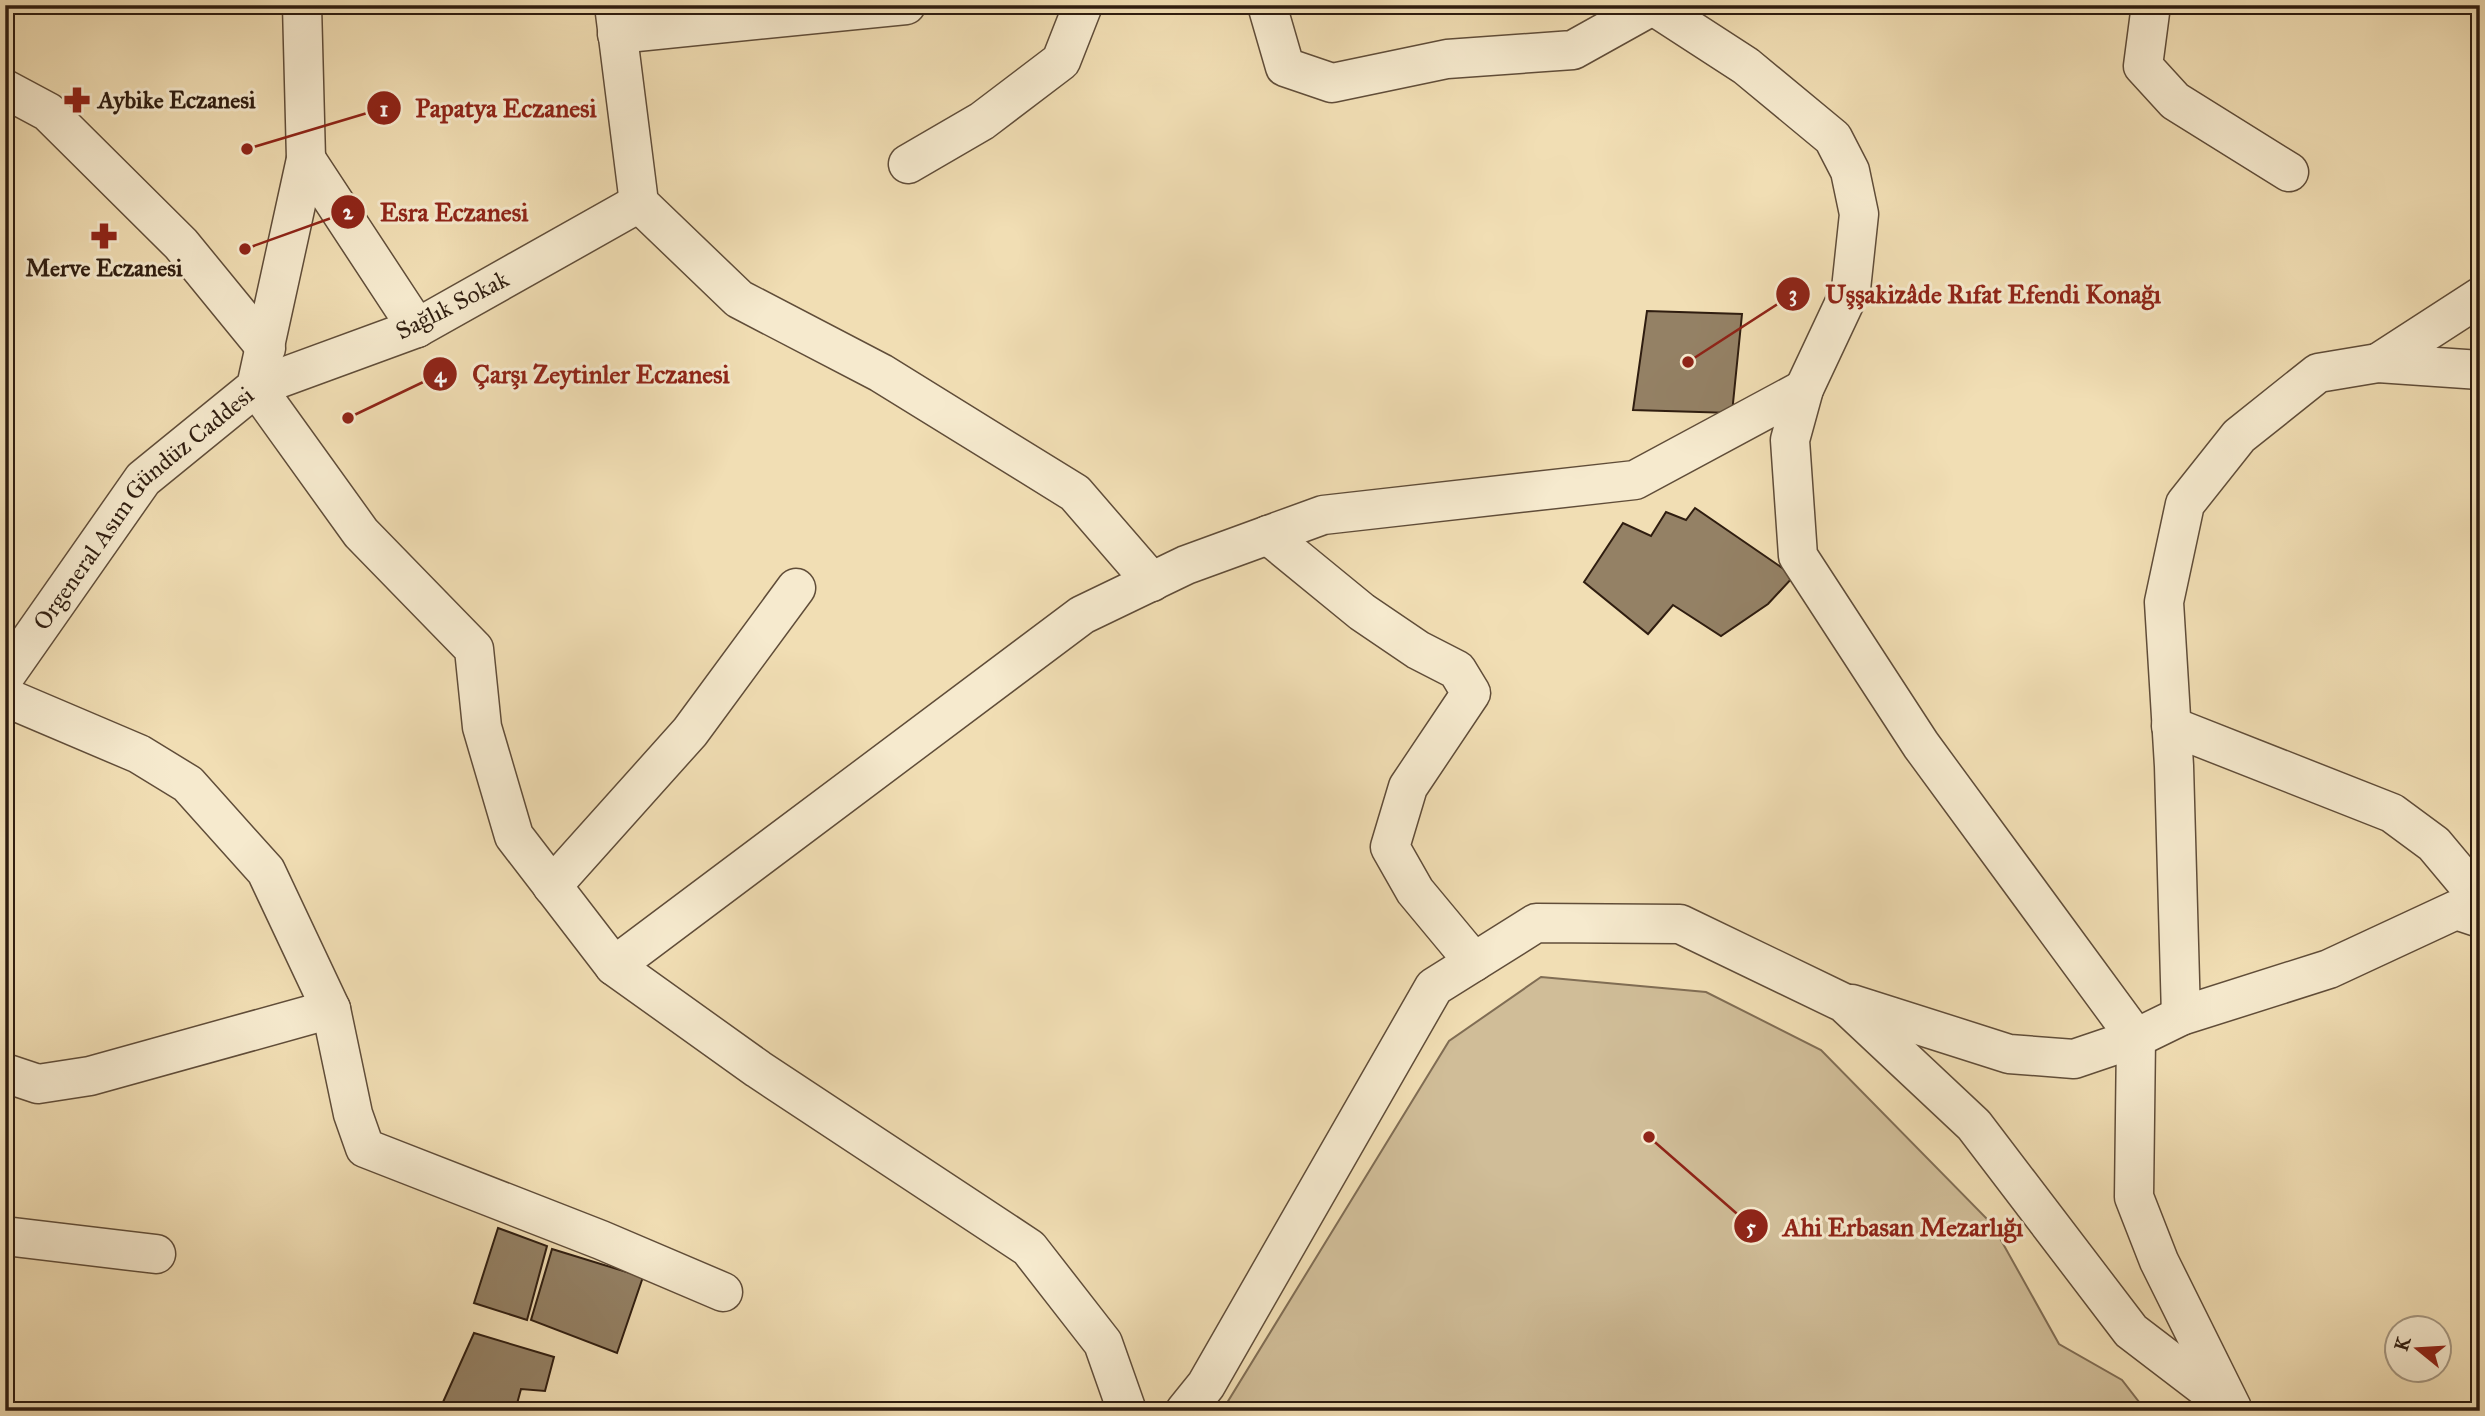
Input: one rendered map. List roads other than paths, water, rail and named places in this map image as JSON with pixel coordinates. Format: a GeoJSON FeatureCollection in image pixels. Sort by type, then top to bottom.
{"type":"FeatureCollection","features":[{"type":"Feature","properties":{"kind":"street","name":"Orgeneral Asım Gündüz Caddesi"},"geometry":{"type":"LineString","coordinates":[[5,676],[143,479],[256,387],[306,159],[302,5]]}},
{"type":"Feature","properties":{"kind":"street"},"geometry":{"type":"LineString","coordinates":[[905,5],[615,20],[639,202],[739,299],[881,373],[1075,493],[1152,582]]}},
{"type":"Feature","properties":{"kind":"street"},"geometry":{"type":"LineString","coordinates":[[908,164],[982,121],[1061,61],[1083,5]]}},
{"type":"Feature","properties":{"kind":"street"},"geometry":{"type":"LineString","coordinates":[[1266,5],[1285,67],[1332,83],[1447,59],[1573,50],[1652,6],[1746,66],[1833,138],[1850,171],[1859,214],[1851,289],[1804,389],[1790,440],[1798,556],[1921,745],[2136,1038],[2134,1197],[2159,1261],[2235,1409]]}},
{"type":"Feature","properties":{"kind":"street"},"geometry":{"type":"LineString","coordinates":[[2151,5],[2143,66],[2175,101],[2289,172]]}},
{"type":"Feature","properties":{"kind":"street"},"geometry":{"type":"LineString","coordinates":[[5,89],[48,112],[172,234],[266,348]]}},
{"type":"Feature","properties":{"kind":"street"},"geometry":{"type":"LineString","coordinates":[[306,159],[417,328]]}},
{"type":"Feature","properties":{"kind":"street","name":"Sağlık Sokak"},"geometry":{"type":"LineString","coordinates":[[256,387],[417,328],[639,202]]}},
{"type":"Feature","properties":{"kind":"street"},"geometry":{"type":"LineString","coordinates":[[2378,363],[2480,297]]}},
{"type":"Feature","properties":{"kind":"street"},"geometry":{"type":"LineString","coordinates":[[2181,1016],[2164,602],[2185,504],[2239,436],[2318,373],[2378,363],[2480,370]]}},
{"type":"Feature","properties":{"kind":"street"},"geometry":{"type":"LineString","coordinates":[[256,387],[361,533],[474,649],[482,727],[514,836],[614,966],[758,1069],[1029,1248],[1103,1343],[1127,1411]]}},
{"type":"Feature","properties":{"kind":"street"},"geometry":{"type":"LineString","coordinates":[[614,966],[1082,615],[1186,565],[1323,515],[1635,480],[1804,389]]}},
{"type":"Feature","properties":{"kind":"street"},"geometry":{"type":"LineString","coordinates":[[1268,535],[1362,612],[1418,650],[1457,670],[1471,693],[1408,787],[1390,847],[1415,891],[1474,962]]}},
{"type":"Feature","properties":{"kind":"street"},"geometry":{"type":"LineString","coordinates":[[552,886],[690,732],[796,588]]}},
{"type":"Feature","properties":{"kind":"street"},"geometry":{"type":"LineString","coordinates":[[5,697],[139,754],[188,784],[266,871],[331,1009],[353,1114],[365,1148],[601,1240],[723,1292]]}},
{"type":"Feature","properties":{"kind":"street"},"geometry":{"type":"LineString","coordinates":[[2171,726],[2392,813],[2434,844],[2480,898]]}},
{"type":"Feature","properties":{"kind":"street"},"geometry":{"type":"LineString","coordinates":[[1185,1411],[1206,1385],[1434,986],[1536,923],[1681,924],[1839,1000],[2009,1054],[2074,1059],[2136,1038],[2181,1016],[2329,969],[2456,910],[2480,918]]}},
{"type":"Feature","properties":{"kind":"street"},"geometry":{"type":"LineString","coordinates":[[1839,1000],[1974,1125],[2131,1331],[2235,1409]]}},
{"type":"Feature","properties":{"kind":"street"},"geometry":{"type":"LineString","coordinates":[[5,1073],[38,1084],[89,1076],[331,1009]]}},
{"type":"Feature","properties":{"kind":"street"},"geometry":{"type":"LineString","coordinates":[[5,1236],[156,1254]]}},
{"type":"Feature","properties":{"kind":"place","name":"Aybike Eczanesi"},"geometry":{"type":"Point","coordinates":[77,100]}},
{"type":"Feature","properties":{"kind":"place","name":"Papatya Eczanesi"},"geometry":{"type":"Point","coordinates":[247,149]}},
{"type":"Feature","properties":{"kind":"place","name":"Merve Eczanesi"},"geometry":{"type":"Point","coordinates":[104,236]}},
{"type":"Feature","properties":{"kind":"place","name":"Esra Eczanesi"},"geometry":{"type":"Point","coordinates":[245,249]}},
{"type":"Feature","properties":{"kind":"place","name":"Uşşakizâde Rıfat Efendi Konağı"},"geometry":{"type":"Point","coordinates":[1688,362]}},
{"type":"Feature","properties":{"kind":"place","name":"Çarşı Zeytinler Eczanesi"},"geometry":{"type":"Point","coordinates":[348,418]}},
{"type":"Feature","properties":{"kind":"place","name":"Ahi Erbasan Mezarlığı"},"geometry":{"type":"Point","coordinates":[1649,1137]}}]}
